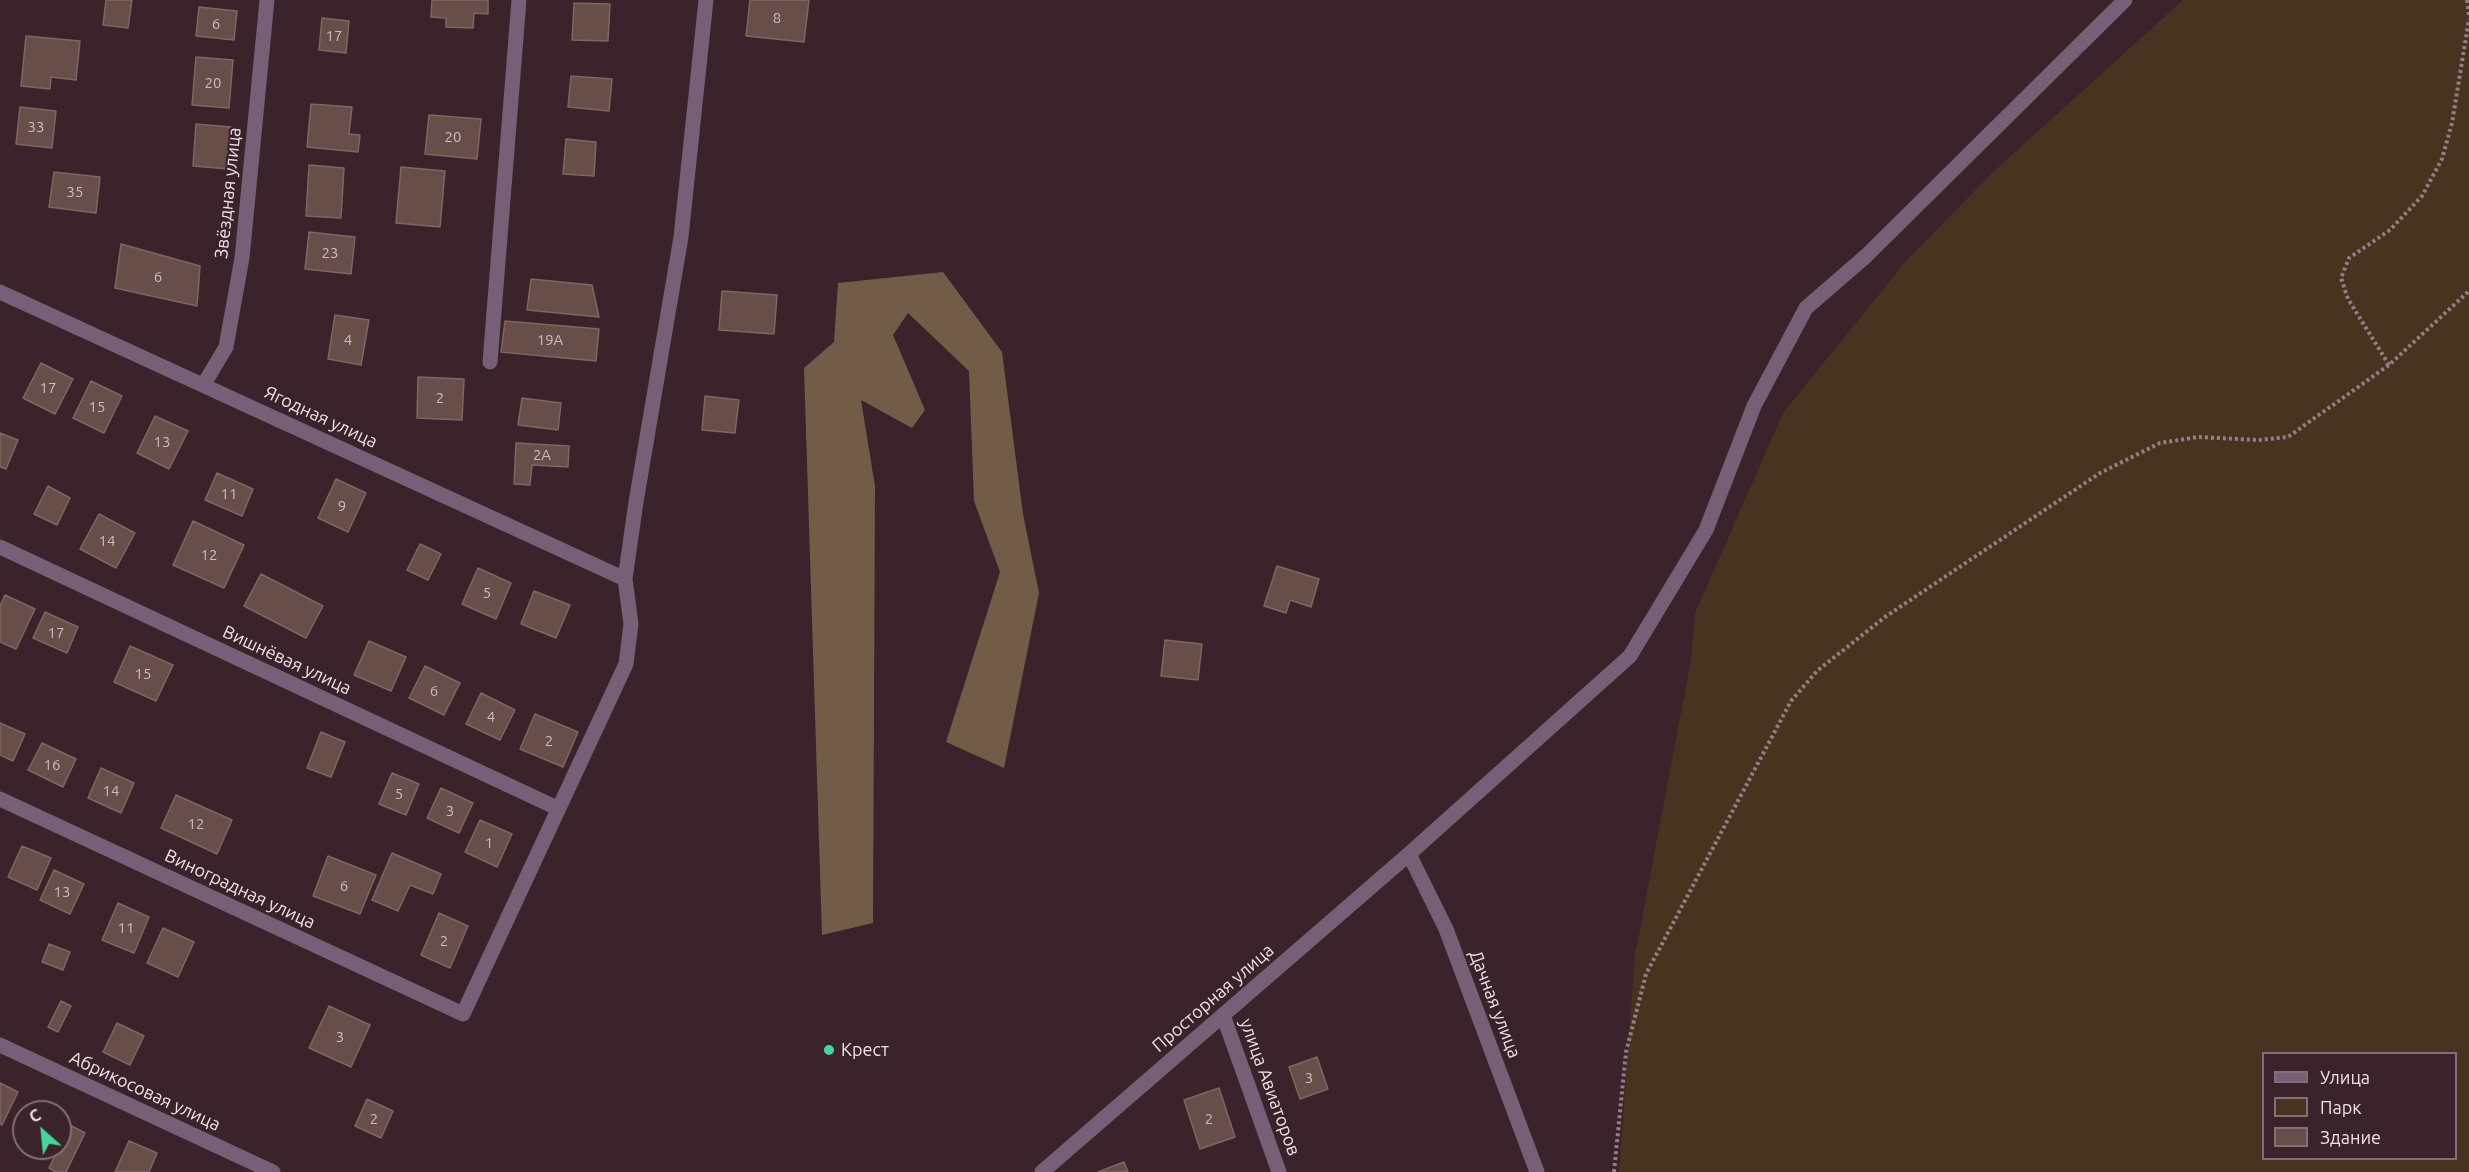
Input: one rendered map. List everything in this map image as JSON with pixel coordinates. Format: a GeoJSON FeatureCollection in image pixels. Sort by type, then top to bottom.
{"type":"FeatureCollection","features":[{"type":"Feature","properties":{"kind":"street","name":"Звёздная улица"},"geometry":{"type":"LineString","coordinates":[[204,384],[226,347],[242,258],[267,0]]}},
{"type":"Feature","properties":{"kind":"street"},"geometry":{"type":"LineString","coordinates":[[490,362],[519,0]]}},
{"type":"Feature","properties":{"kind":"street"},"geometry":{"type":"LineString","coordinates":[[557,808],[626,664],[631,624],[625,579],[681,237],[706,0]]}},
{"type":"Feature","properties":{"kind":"street","name":"Просторная улица"},"geometry":{"type":"LineString","coordinates":[[1042,1172],[1409,854],[1630,656],[1706,530],[1754,406],[1806,308],[1866,256],[2125,0]]}},
{"type":"Feature","properties":{"kind":"street","name":"Ягодная улица"},"geometry":{"type":"LineString","coordinates":[[0,292],[625,579]]}},
{"type":"Feature","properties":{"kind":"street","name":"Вишнёвая улица"},"geometry":{"type":"LineString","coordinates":[[0,547],[557,808]]}},
{"type":"Feature","properties":{"kind":"street","name":"Виноградная улица"},"geometry":{"type":"LineString","coordinates":[[0,799],[463,1014],[557,808]]}},
{"type":"Feature","properties":{"kind":"street","name":"Дачная улица"},"geometry":{"type":"LineString","coordinates":[[1409,854],[1446,929],[1537,1172]]}},
{"type":"Feature","properties":{"kind":"street","name":"улица Авиаторов"},"geometry":{"type":"LineString","coordinates":[[1223,1015],[1279,1172]]}},
{"type":"Feature","properties":{"kind":"street","name":"Абрикосовая улица"},"geometry":{"type":"LineString","coordinates":[[0,1046],[273,1172]]}},
{"type":"Feature","properties":{"kind":"path"},"geometry":{"type":"LineString","coordinates":[[2389,365],[2348,299],[2340,278],[2349,258],[2390,230],[2422,196],[2442,159],[2452,123],[2469,18],[2467,0]]}},
{"type":"Feature","properties":{"kind":"path"},"geometry":{"type":"LineString","coordinates":[[1614,1172],[1626,1052],[1646,974],[1791,702],[1816,671],[1885,616],[2100,473],[2160,443],[2198,437],[2258,440],[2288,437],[2389,365],[2469,291]]}},
{"type":"Feature","properties":{"kind":"green space"},"geometry":{"type":"Polygon","coordinates":[[[2183,0],[2469,0],[2469,1172],[1619,1172],[1635,955],[1691,660],[1695,613],[1783,413],[1906,261],[1993,172],[2183,0]]]}},
{"type":"Feature","properties":{"kind":"shaded area"},"geometry":{"type":"Polygon","coordinates":[[[943,272],[1002,352],[1023,514],[1039,593],[1004,768],[946,742],[1000,572],[974,501],[969,371],[908,313],[893,335],[925,410],[912,428],[861,400],[875,486],[873,923],[822,935],[804,368],[834,342],[838,283],[943,272]]]}},
{"type":"Feature","properties":{"kind":"building"},"geometry":{"type":"Polygon","coordinates":[[[106,0],[132,0],[128,28],[103,25],[106,0]]]}},
{"type":"Feature","properties":{"kind":"building"},"geometry":{"type":"Polygon","coordinates":[[[432,0],[488,0],[488,14],[474,13],[473,28],[446,27],[446,18],[431,17],[432,0]]]}},
{"type":"Feature","properties":{"kind":"building"},"geometry":{"type":"Polygon","coordinates":[[[750,0],[809,0],[804,42],[746,36],[750,0]]]}},
{"type":"Feature","properties":{"kind":"building"},"geometry":{"type":"Polygon","coordinates":[[[574,3],[610,4],[608,41],[572,40],[574,3]]]}},
{"type":"Feature","properties":{"kind":"building"},"geometry":{"type":"Polygon","coordinates":[[[199,7],[237,11],[234,40],[196,36],[199,7]]]}},
{"type":"Feature","properties":{"kind":"building"},"geometry":{"type":"Polygon","coordinates":[[[322,18],[349,21],[346,53],[319,50],[322,18]]]}},
{"type":"Feature","properties":{"kind":"building"},"geometry":{"type":"Polygon","coordinates":[[[26,36],[80,41],[76,80],[51,77],[50,89],[21,86],[26,36]]]}},
{"type":"Feature","properties":{"kind":"building"},"geometry":{"type":"Polygon","coordinates":[[[196,57],[233,60],[229,108],[192,105],[196,57]]]}},
{"type":"Feature","properties":{"kind":"building"},"geometry":{"type":"Polygon","coordinates":[[[571,76],[612,79],[609,111],[568,107],[571,76]]]}},
{"type":"Feature","properties":{"kind":"building"},"geometry":{"type":"Polygon","coordinates":[[[311,104],[352,107],[349,134],[360,135],[358,152],[307,147],[311,104]]]}},
{"type":"Feature","properties":{"kind":"building"},"geometry":{"type":"Polygon","coordinates":[[[20,107],[56,111],[52,148],[16,144],[20,107]]]}},
{"type":"Feature","properties":{"kind":"building"},"geometry":{"type":"Polygon","coordinates":[[[429,115],[481,119],[477,159],[425,154],[429,115]]]}},
{"type":"Feature","properties":{"kind":"building"},"geometry":{"type":"Polygon","coordinates":[[[196,124],[231,127],[228,169],[193,166],[196,124]]]}},
{"type":"Feature","properties":{"kind":"building"},"geometry":{"type":"Polygon","coordinates":[[[566,139],[596,142],[594,176],[563,174],[566,139]]]}},
{"type":"Feature","properties":{"kind":"building"},"geometry":{"type":"Polygon","coordinates":[[[309,165],[344,168],[341,218],[306,216],[309,165]]]}},
{"type":"Feature","properties":{"kind":"building"},"geometry":{"type":"Polygon","coordinates":[[[401,167],[445,171],[440,227],[396,223],[401,167]]]}},
{"type":"Feature","properties":{"kind":"building"},"geometry":{"type":"Polygon","coordinates":[[[54,172],[100,177],[96,213],[49,207],[54,172]]]}},
{"type":"Feature","properties":{"kind":"building"},"geometry":{"type":"Polygon","coordinates":[[[309,232],[355,237],[351,274],[305,269],[309,232]]]}},
{"type":"Feature","properties":{"kind":"building"},"geometry":{"type":"Polygon","coordinates":[[[121,244],[200,266],[197,306],[115,288],[121,244]]]}},
{"type":"Feature","properties":{"kind":"building"},"geometry":{"type":"Polygon","coordinates":[[[531,279],[592,285],[599,317],[527,310],[531,279]]]}},
{"type":"Feature","properties":{"kind":"building"},"geometry":{"type":"Polygon","coordinates":[[[722,291],[777,295],[774,334],[719,330],[722,291]]]}},
{"type":"Feature","properties":{"kind":"building"},"geometry":{"type":"Polygon","coordinates":[[[335,315],[369,320],[361,365],[328,359],[335,315]]]}},
{"type":"Feature","properties":{"kind":"building"},"geometry":{"type":"Polygon","coordinates":[[[505,321],[599,329],[596,361],[501,352],[505,321]]]}},
{"type":"Feature","properties":{"kind":"building"},"geometry":{"type":"Polygon","coordinates":[[[41,363],[73,379],[55,414],[23,398],[41,363]]]}},
{"type":"Feature","properties":{"kind":"building"},"geometry":{"type":"Polygon","coordinates":[[[418,377],[464,379],[462,420],[417,418],[418,377]]]}},
{"type":"Feature","properties":{"kind":"building"},"geometry":{"type":"Polygon","coordinates":[[[91,381],[122,396],[104,433],[73,418],[91,381]]]}},
{"type":"Feature","properties":{"kind":"building"},"geometry":{"type":"Polygon","coordinates":[[[705,396],[739,400],[735,433],[702,430],[705,396]]]}},
{"type":"Feature","properties":{"kind":"building"},"geometry":{"type":"Polygon","coordinates":[[[522,398],[561,403],[558,430],[518,425],[522,398]]]}},
{"type":"Feature","properties":{"kind":"building"},"geometry":{"type":"Polygon","coordinates":[[[155,416],[188,431],[169,469],[137,453],[155,416]]]}},
{"type":"Feature","properties":{"kind":"building"},"geometry":{"type":"Polygon","coordinates":[[[0,433],[18,440],[6,469],[0,467],[0,433]]]}},
{"type":"Feature","properties":{"kind":"building"},"geometry":{"type":"Polygon","coordinates":[[[516,443],[569,446],[568,467],[532,465],[530,485],[514,484],[516,443]]]}},
{"type":"Feature","properties":{"kind":"building"},"geometry":{"type":"Polygon","coordinates":[[[217,473],[253,489],[242,516],[205,500],[217,473]]]}},
{"type":"Feature","properties":{"kind":"building"},"geometry":{"type":"Polygon","coordinates":[[[336,479],[366,493],[348,532],[318,518],[336,479]]]}},
{"type":"Feature","properties":{"kind":"building"},"geometry":{"type":"Polygon","coordinates":[[[48,486],[70,498],[57,525],[34,514],[48,486]]]}},
{"type":"Feature","properties":{"kind":"building"},"geometry":{"type":"Polygon","coordinates":[[[99,514],[135,533],[116,568],[80,549],[99,514]]]}},
{"type":"Feature","properties":{"kind":"building"},"geometry":{"type":"Polygon","coordinates":[[[193,521],[244,545],[224,588],[173,565],[193,521]]]}},
{"type":"Feature","properties":{"kind":"building"},"geometry":{"type":"Polygon","coordinates":[[[420,544],[441,554],[428,580],[407,570],[420,544]]]}},
{"type":"Feature","properties":{"kind":"building"},"geometry":{"type":"Polygon","coordinates":[[[1277,566],[1319,579],[1311,607],[1290,600],[1286,613],[1264,606],[1277,566]]]}},
{"type":"Feature","properties":{"kind":"building"},"geometry":{"type":"Polygon","coordinates":[[[478,568],[511,583],[496,619],[462,604],[478,568]]]}},
{"type":"Feature","properties":{"kind":"building"},"geometry":{"type":"Polygon","coordinates":[[[261,574],[323,606],[306,638],[244,606],[261,574]]]}},
{"type":"Feature","properties":{"kind":"building"},"geometry":{"type":"Polygon","coordinates":[[[534,591],[570,605],[556,638],[521,624],[534,591]]]}},
{"type":"Feature","properties":{"kind":"building"},"geometry":{"type":"Polygon","coordinates":[[[5,595],[35,609],[16,649],[0,642],[0,606],[5,595]]]}},
{"type":"Feature","properties":{"kind":"building"},"geometry":{"type":"Polygon","coordinates":[[[45,612],[78,627],[67,653],[33,638],[45,612]]]}},
{"type":"Feature","properties":{"kind":"building"},"geometry":{"type":"Polygon","coordinates":[[[1165,640],[1202,644],[1198,680],[1161,676],[1165,640]]]}},
{"type":"Feature","properties":{"kind":"building"},"geometry":{"type":"Polygon","coordinates":[[[369,641],[406,657],[391,691],[354,675],[369,641]]]}},
{"type":"Feature","properties":{"kind":"building"},"geometry":{"type":"Polygon","coordinates":[[[130,646],[173,665],[156,701],[114,682],[130,646]]]}},
{"type":"Feature","properties":{"kind":"building"},"geometry":{"type":"Polygon","coordinates":[[[425,666],[460,683],[444,715],[409,698],[425,666]]]}},
{"type":"Feature","properties":{"kind":"building"},"geometry":{"type":"Polygon","coordinates":[[[481,693],[515,710],[500,740],[466,724],[481,693]]]}},
{"type":"Feature","properties":{"kind":"building"},"geometry":{"type":"Polygon","coordinates":[[[535,714],[578,732],[563,767],[520,749],[535,714]]]}},
{"type":"Feature","properties":{"kind":"building"},"geometry":{"type":"Polygon","coordinates":[[[0,723],[25,734],[13,761],[0,755],[0,723]]]}},
{"type":"Feature","properties":{"kind":"building"},"geometry":{"type":"Polygon","coordinates":[[[321,732],[345,742],[331,777],[307,768],[321,732]]]}},
{"type":"Feature","properties":{"kind":"building"},"geometry":{"type":"Polygon","coordinates":[[[42,743],[76,759],[63,787],[28,770],[42,743]]]}},
{"type":"Feature","properties":{"kind":"building"},"geometry":{"type":"Polygon","coordinates":[[[101,768],[134,783],[121,813],[88,798],[101,768]]]}},
{"type":"Feature","properties":{"kind":"building"},"geometry":{"type":"Polygon","coordinates":[[[392,773],[419,784],[406,815],[379,804],[392,773]]]}},
{"type":"Feature","properties":{"kind":"building"},"geometry":{"type":"Polygon","coordinates":[[[441,788],[473,803],[459,833],[427,818],[441,788]]]}},
{"type":"Feature","properties":{"kind":"building"},"geometry":{"type":"Polygon","coordinates":[[[176,795],[232,820],[217,854],[161,828],[176,795]]]}},
{"type":"Feature","properties":{"kind":"building"},"geometry":{"type":"Polygon","coordinates":[[[480,820],[512,834],[497,867],[465,852],[480,820]]]}},
{"type":"Feature","properties":{"kind":"building"},"geometry":{"type":"Polygon","coordinates":[[[22,846],[51,858],[37,890],[8,877],[22,846]]]}},
{"type":"Feature","properties":{"kind":"building"},"geometry":{"type":"Polygon","coordinates":[[[392,853],[441,874],[433,894],[410,885],[398,911],[372,900],[392,853]]]}},
{"type":"Feature","properties":{"kind":"building"},"geometry":{"type":"Polygon","coordinates":[[[328,856],[376,875],[360,914],[313,896],[328,856]]]}},
{"type":"Feature","properties":{"kind":"building"},"geometry":{"type":"Polygon","coordinates":[[[54,870],[84,884],[70,914],[40,900],[54,870]]]}},
{"type":"Feature","properties":{"kind":"building"},"geometry":{"type":"Polygon","coordinates":[[[118,903],[149,917],[134,953],[102,940],[118,903]]]}},
{"type":"Feature","properties":{"kind":"building"},"geometry":{"type":"Polygon","coordinates":[[[439,913],[468,926],[450,968],[421,955],[439,913]]]}},
{"type":"Feature","properties":{"kind":"building"},"geometry":{"type":"Polygon","coordinates":[[[163,928],[194,942],[178,977],[147,963],[163,928]]]}},
{"type":"Feature","properties":{"kind":"building"},"geometry":{"type":"Polygon","coordinates":[[[49,944],[70,952],[63,970],[42,962],[49,944]]]}},
{"type":"Feature","properties":{"kind":"building"},"geometry":{"type":"Polygon","coordinates":[[[61,1001],[71,1006],[58,1032],[48,1027],[61,1001]]]}},
{"type":"Feature","properties":{"kind":"building"},"geometry":{"type":"Polygon","coordinates":[[[329,1006],[370,1025],[351,1067],[309,1048],[329,1006]]]}},
{"type":"Feature","properties":{"kind":"building"},"geometry":{"type":"Polygon","coordinates":[[[117,1023],[144,1036],[130,1065],[103,1052],[117,1023]]]}},
{"type":"Feature","properties":{"kind":"building"},"geometry":{"type":"Polygon","coordinates":[[[1317,1057],[1328,1089],[1300,1099],[1289,1067],[1317,1057]]]}},
{"type":"Feature","properties":{"kind":"building"},"geometry":{"type":"Polygon","coordinates":[[[0,1083],[18,1092],[12,1100],[2,1125],[0,1124],[0,1083]]]}},
{"type":"Feature","properties":{"kind":"building"},"geometry":{"type":"Polygon","coordinates":[[[1219,1088],[1235,1137],[1200,1149],[1184,1100],[1219,1088]]]}},
{"type":"Feature","properties":{"kind":"building"},"geometry":{"type":"Polygon","coordinates":[[[367,1099],[393,1111],[381,1138],[355,1126],[367,1099]]]}},
{"type":"Feature","properties":{"kind":"building"},"geometry":{"type":"Polygon","coordinates":[[[72,1126],[85,1133],[72,1160],[72,1126]]]}},
{"type":"Feature","properties":{"kind":"building"},"geometry":{"type":"Polygon","coordinates":[[[129,1141],[157,1153],[149,1172],[115,1172],[129,1141]]]}},
{"type":"Feature","properties":{"kind":"building"},"geometry":{"type":"Polygon","coordinates":[[[53,1160],[72,1160],[66,1172],[56,1172],[49,1168],[53,1160]]]}},
{"type":"Feature","properties":{"kind":"building"},"geometry":{"type":"Polygon","coordinates":[[[1124,1162],[1128,1172],[1098,1172],[1124,1162]]]}},
{"type":"Feature","properties":{"kind":"place","name":"Крест"},"geometry":{"type":"Point","coordinates":[829,1050]}}]}
